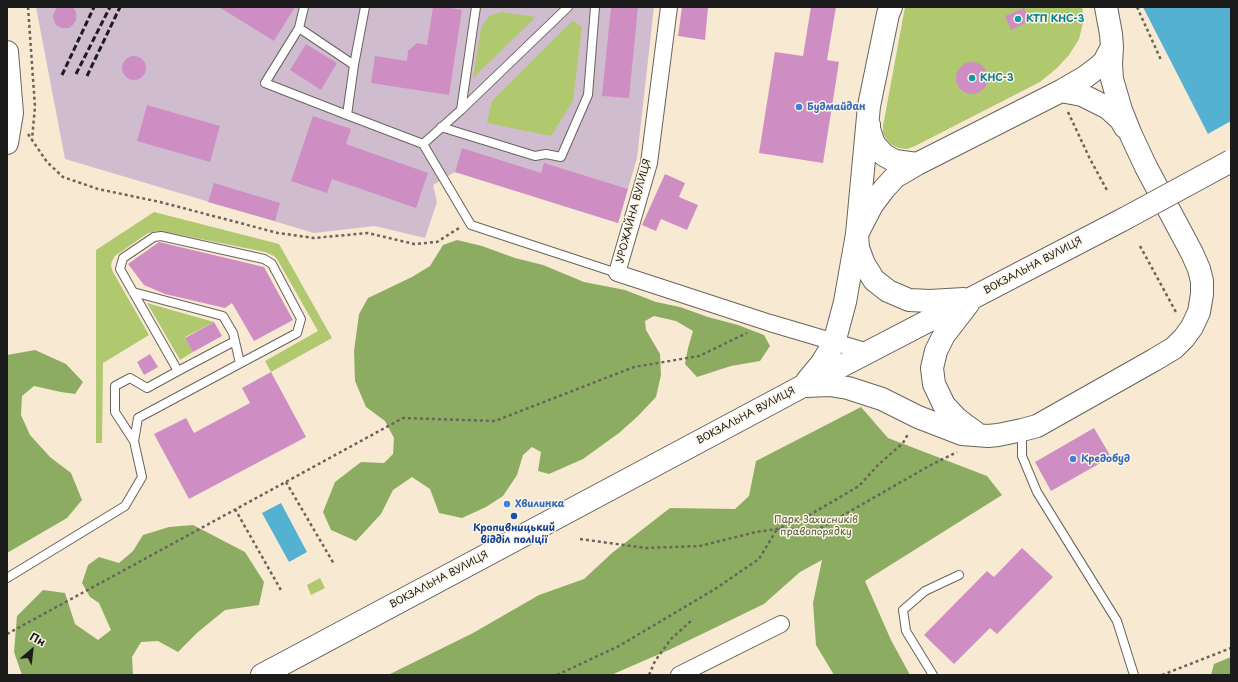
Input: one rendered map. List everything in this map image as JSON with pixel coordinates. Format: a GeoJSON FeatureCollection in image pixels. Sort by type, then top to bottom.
{"type":"FeatureCollection","features":[{"type":"Feature","properties":{"kind":"main road"},"geometry":{"type":"LineString","coordinates":[[803,386],[822,363],[834,343],[845,302],[857,234],[869,106],[888,14],[891,7]]}},
{"type":"Feature","properties":{"kind":"main road"},"geometry":{"type":"LineString","coordinates":[[803,386],[829,385],[848,388],[882,399],[918,417],[962,434],[988,436],[1009,434],[1037,426],[1154,360],[1174,348],[1184,338],[1192,327],[1199,312],[1202,294],[1202,281],[1199,269],[1192,253],[1146,167],[1121,110],[1112,79],[1111,25],[1106,7]]}},
{"type":"Feature","properties":{"kind":"main road"},"geometry":{"type":"LineString","coordinates":[[974,298],[948,301],[909,300],[888,291],[874,280],[864,264],[858,248],[857,234],[872,204],[895,177],[917,164],[1061,91],[1104,62],[1112,47]]}},
{"type":"Feature","properties":{"kind":"main road"},"geometry":{"type":"LineString","coordinates":[[7,52],[12,113],[7,142]]}},
{"type":"Feature","properties":{"kind":"main road"},"geometry":{"type":"LineString","coordinates":[[1061,91],[1082,95],[1108,108],[1121,120],[1131,135]]}},
{"type":"Feature","properties":{"kind":"main road"},"geometry":{"type":"LineString","coordinates":[[869,106],[869,129],[874,144],[884,155],[895,161],[917,164]]}},
{"type":"Feature","properties":{"kind":"main road","name":"ВОКЗАЛЬНА ВУЛИЦЯ"},"geometry":{"type":"LineString","coordinates":[[262,675],[803,386],[974,298],[1231,161]]}},
{"type":"Feature","properties":{"kind":"main road"},"geometry":{"type":"LineString","coordinates":[[974,298],[953,323],[936,351],[932,368],[933,379],[944,405],[956,418],[973,431],[988,436]]}},
{"type":"Feature","properties":{"kind":"street","name":"УРОЖАЙНА ВУЛИЦЯ"},"geometry":{"type":"LineString","coordinates":[[669,7],[649,163],[617,273],[770,323],[868,352]]}},
{"type":"Feature","properties":{"kind":"street"},"geometry":{"type":"LineString","coordinates":[[679,675],[781,624]]}},
{"type":"Feature","properties":{"kind":"lane"},"geometry":{"type":"LineString","coordinates":[[304,7],[299,28],[265,83],[423,144],[471,225],[617,273]]}},
{"type":"Feature","properties":{"kind":"lane"},"geometry":{"type":"LineString","coordinates":[[347,115],[354,65],[365,7]]}},
{"type":"Feature","properties":{"kind":"lane"},"geometry":{"type":"LineString","coordinates":[[461,110],[476,7]]}},
{"type":"Feature","properties":{"kind":"lane"},"geometry":{"type":"LineString","coordinates":[[423,144],[461,110],[568,7]]}},
{"type":"Feature","properties":{"kind":"lane"},"geometry":{"type":"LineString","coordinates":[[441,127],[535,156],[546,154],[561,158],[588,95],[595,7]]}},
{"type":"Feature","properties":{"kind":"lane"},"geometry":{"type":"LineString","coordinates":[[299,28],[354,65]]}},
{"type":"Feature","properties":{"kind":"lane"},"geometry":{"type":"LineString","coordinates":[[134,441],[138,418],[297,333],[301,319],[272,264],[264,259],[161,236],[154,237],[123,258],[120,269],[178,371]]}},
{"type":"Feature","properties":{"kind":"lane"},"geometry":{"type":"LineString","coordinates":[[133,292],[223,316],[233,333],[240,363]]}},
{"type":"Feature","properties":{"kind":"lane"},"geometry":{"type":"LineString","coordinates":[[7,578],[125,506],[142,477],[134,441],[115,412],[115,386],[130,378],[147,388],[235,341]]}},
{"type":"Feature","properties":{"kind":"lane"},"geometry":{"type":"LineString","coordinates":[[1022,430],[1022,456],[1037,492],[1117,621],[1134,675]]}},
{"type":"Feature","properties":{"kind":"lane"},"geometry":{"type":"LineString","coordinates":[[933,675],[906,631],[903,610],[925,591],[959,575]]}},
{"type":"Feature","properties":{"kind":"path"},"geometry":{"type":"LineString","coordinates":[[28,7],[35,107],[32,140]]}},
{"type":"Feature","properties":{"kind":"path"},"geometry":{"type":"LineString","coordinates":[[1137,7],[1161,60]]}},
{"type":"Feature","properties":{"kind":"path"},"geometry":{"type":"LineString","coordinates":[[1068,112],[1090,159],[1108,192]]}},
{"type":"Feature","properties":{"kind":"path"},"geometry":{"type":"LineString","coordinates":[[12,113],[47,162],[63,177],[98,189],[160,202],[278,232],[314,238],[368,233],[414,244],[437,242],[457,228],[471,225]]}},
{"type":"Feature","properties":{"kind":"path"},"geometry":{"type":"LineString","coordinates":[[1140,246],[1179,318]]}},
{"type":"Feature","properties":{"kind":"path"},"geometry":{"type":"LineString","coordinates":[[7,634],[403,418],[494,421],[634,367],[699,356],[770,323]]}},
{"type":"Feature","properties":{"kind":"path"},"geometry":{"type":"LineString","coordinates":[[557,675],[619,646],[714,589],[759,559],[777,529],[806,517],[859,486],[878,465],[903,444],[910,431]]}},
{"type":"Feature","properties":{"kind":"path"},"geometry":{"type":"LineString","coordinates":[[580,539],[646,548],[700,546],[756,532],[777,529],[819,529],[929,466],[961,450]]}},
{"type":"Feature","properties":{"kind":"path"},"geometry":{"type":"LineString","coordinates":[[286,482],[334,564]]}},
{"type":"Feature","properties":{"kind":"path"},"geometry":{"type":"LineString","coordinates":[[235,509],[282,592]]}},
{"type":"Feature","properties":{"kind":"path"},"geometry":{"type":"LineString","coordinates":[[649,675],[654,661],[671,639],[693,619]]}},
{"type":"Feature","properties":{"kind":"path"},"geometry":{"type":"LineString","coordinates":[[1162,675],[1231,648]]}},
{"type":"Feature","properties":{"kind":"shaded area"},"geometry":{"type":"Polygon","coordinates":[[[36,7],[654,7],[637,158],[618,223],[455,172],[433,185],[437,202],[425,238],[375,226],[314,233],[65,159],[36,7]]]}},
{"type":"Feature","properties":{"kind":"green space"},"geometry":{"type":"Polygon","coordinates":[[[905,7],[1082,7],[1084,19],[1079,39],[1069,55],[1057,68],[1040,82],[907,149],[892,145],[883,133],[883,126],[905,7]]]}},
{"type":"Feature","properties":{"kind":"green space"},"geometry":{"type":"Polygon","coordinates":[[[501,12],[536,17],[473,78],[481,28],[489,16],[501,12]]]}},
{"type":"Feature","properties":{"kind":"green space"},"geometry":{"type":"Polygon","coordinates":[[[572,21],[582,26],[573,101],[551,136],[487,123],[492,101],[572,21]]]}},
{"type":"Feature","properties":{"kind":"green space"},"geometry":{"type":"Polygon","coordinates":[[[154,212],[279,244],[332,338],[271,372],[265,361],[318,331],[277,259],[265,252],[166,232],[159,231],[148,233],[115,256],[112,261],[111,266],[113,272],[149,335],[103,363],[102,443],[96,443],[96,250],[154,212]]]}},
{"type":"Feature","properties":{"kind":"green space"},"geometry":{"type":"Polygon","coordinates":[[[457,240],[482,246],[515,258],[543,265],[584,282],[625,290],[656,302],[680,307],[708,317],[738,325],[764,335],[770,346],[760,361],[731,366],[697,377],[685,364],[693,331],[676,321],[654,316],[645,321],[646,330],[660,354],[661,375],[656,397],[619,433],[583,459],[549,474],[538,471],[541,452],[532,447],[523,455],[517,475],[503,496],[486,507],[462,518],[439,513],[430,489],[412,477],[393,490],[381,514],[356,541],[331,530],[323,512],[335,482],[361,462],[384,463],[393,454],[394,438],[385,421],[366,407],[355,381],[354,351],[359,314],[368,298],[412,277],[430,266],[443,245],[457,240]]]}},
{"type":"Feature","properties":{"kind":"green space"},"geometry":{"type":"Polygon","coordinates":[[[147,303],[214,322],[185,337],[193,352],[180,360],[147,303]]]}},
{"type":"Feature","properties":{"kind":"green space"},"geometry":{"type":"Polygon","coordinates":[[[35,350],[66,364],[83,382],[75,394],[34,386],[22,396],[21,415],[30,435],[50,457],[71,473],[82,500],[67,518],[7,553],[7,355],[35,350]]]}},
{"type":"Feature","properties":{"kind":"green space","name":"Парк Захисників правопорядку"},"geometry":{"type":"Polygon","coordinates":[[[861,407],[888,438],[987,476],[1002,495],[865,581],[891,640],[910,675],[834,675],[816,645],[813,603],[822,560],[800,572],[764,604],[671,649],[611,675],[388,675],[473,633],[539,595],[584,579],[612,553],[670,508],[735,509],[749,496],[756,461],[861,407]]]}},
{"type":"Feature","properties":{"kind":"green space"},"geometry":{"type":"Polygon","coordinates":[[[193,525],[245,552],[264,582],[259,605],[225,610],[198,632],[178,652],[158,641],[141,642],[132,657],[133,675],[22,675],[14,652],[17,616],[43,590],[65,593],[75,624],[98,640],[111,630],[99,603],[90,597],[82,583],[88,565],[99,557],[119,563],[133,551],[143,535],[169,527],[193,525]]]}},
{"type":"Feature","properties":{"kind":"green space"},"geometry":{"type":"Polygon","coordinates":[[[320,578],[325,588],[311,595],[307,585],[320,578]]]}},
{"type":"Feature","properties":{"kind":"green space"},"geometry":{"type":"Polygon","coordinates":[[[1231,657],[1231,675],[1211,675],[1214,664],[1231,657]]]}},
{"type":"Feature","properties":{"kind":"water"},"geometry":{"type":"Polygon","coordinates":[[[1143,7],[1231,7],[1231,179],[1143,7]]]}},
{"type":"Feature","properties":{"kind":"water"},"geometry":{"type":"Polygon","coordinates":[[[281,503],[307,552],[289,562],[262,513],[281,503]]]}},
{"type":"Feature","properties":{"kind":"pier"},"geometry":{"type":"Polygon","coordinates":[[[1231,121],[1231,181],[1229,180],[1206,135],[1231,121]]]}},
{"type":"Feature","properties":{"kind":"building"},"geometry":{"type":"Polygon","coordinates":[[[57,7],[72,7],[75,10],[76,20],[72,26],[69,28],[62,28],[56,25],[53,15],[57,7]]]}},
{"type":"Feature","properties":{"kind":"building"},"geometry":{"type":"Polygon","coordinates":[[[219,7],[295,7],[274,41],[219,7]]]}},
{"type":"Feature","properties":{"kind":"building"},"geometry":{"type":"Polygon","coordinates":[[[433,7],[445,7],[462,10],[449,95],[371,83],[375,56],[407,61],[408,51],[417,43],[427,45],[433,7]]]}},
{"type":"Feature","properties":{"kind":"building"},"geometry":{"type":"Polygon","coordinates":[[[611,7],[638,7],[629,98],[602,96],[611,7]]]}},
{"type":"Feature","properties":{"kind":"building"},"geometry":{"type":"Polygon","coordinates":[[[682,7],[708,7],[705,40],[678,36],[682,7]]]}},
{"type":"Feature","properties":{"kind":"building","name":"Будмайдан"},"geometry":{"type":"Polygon","coordinates":[[[811,7],[836,7],[827,60],[839,62],[823,163],[759,153],[775,52],[803,56],[811,7]]]}},
{"type":"Feature","properties":{"kind":"building","name":"КТП КНС-3"},"geometry":{"type":"Polygon","coordinates":[[[1024,8],[1030,21],[1011,30],[1005,16],[1024,8]]]}},
{"type":"Feature","properties":{"kind":"building"},"geometry":{"type":"Polygon","coordinates":[[[306,44],[337,63],[321,90],[290,70],[306,44]]]}},
{"type":"Feature","properties":{"kind":"building"},"geometry":{"type":"Polygon","coordinates":[[[134,56],[139,57],[145,63],[145,73],[139,79],[134,80],[129,79],[123,73],[122,68],[123,63],[129,57],[134,56]]]}},
{"type":"Feature","properties":{"kind":"building","name":"КНС-3"},"geometry":{"type":"Polygon","coordinates":[[[969,62],[975,62],[985,69],[988,78],[987,84],[981,91],[975,94],[969,94],[959,87],[956,81],[956,75],[963,65],[969,62]]]}},
{"type":"Feature","properties":{"kind":"building"},"geometry":{"type":"Polygon","coordinates":[[[147,105],[220,126],[210,162],[137,141],[147,105]]]}},
{"type":"Feature","properties":{"kind":"building"},"geometry":{"type":"Polygon","coordinates":[[[313,116],[351,129],[346,144],[428,173],[416,208],[332,179],[327,193],[291,181],[313,116]]]}},
{"type":"Feature","properties":{"kind":"building"},"geometry":{"type":"Polygon","coordinates":[[[462,148],[541,173],[544,163],[628,189],[618,223],[455,172],[462,148]]]}},
{"type":"Feature","properties":{"kind":"building"},"geometry":{"type":"Polygon","coordinates":[[[665,174],[685,183],[679,197],[698,205],[687,230],[661,219],[656,231],[642,225],[665,174]]]}},
{"type":"Feature","properties":{"kind":"building"},"geometry":{"type":"Polygon","coordinates":[[[214,183],[280,203],[275,221],[208,202],[214,183]]]}},
{"type":"Feature","properties":{"kind":"building"},"geometry":{"type":"Polygon","coordinates":[[[159,242],[264,267],[293,320],[254,341],[232,303],[225,308],[165,294],[144,285],[128,264],[159,242]]]}},
{"type":"Feature","properties":{"kind":"building"},"geometry":{"type":"Polygon","coordinates":[[[214,322],[222,336],[193,352],[185,338],[214,322]]]}},
{"type":"Feature","properties":{"kind":"building"},"geometry":{"type":"Polygon","coordinates":[[[150,354],[158,367],[144,375],[137,362],[150,354]]]}},
{"type":"Feature","properties":{"kind":"building"},"geometry":{"type":"Polygon","coordinates":[[[271,372],[306,437],[189,499],[154,434],[186,418],[194,433],[250,403],[242,388],[271,372]]]}},
{"type":"Feature","properties":{"kind":"building","name":"Кредобуд"},"geometry":{"type":"Polygon","coordinates":[[[1094,428],[1111,457],[1051,491],[1035,462],[1094,428]]]}},
{"type":"Feature","properties":{"kind":"building"},"geometry":{"type":"Polygon","coordinates":[[[1022,548],[1053,577],[997,634],[990,628],[954,664],[924,635],[987,571],[994,577],[1022,548]]]}},
{"type":"Feature","properties":{"kind":"railway"},"geometry":{"type":"LineString","coordinates":[[62,75],[94,7]]}},
{"type":"Feature","properties":{"kind":"railway"},"geometry":{"type":"LineString","coordinates":[[76,74],[110,7]]}},
{"type":"Feature","properties":{"kind":"railway"},"geometry":{"type":"LineString","coordinates":[[87,76],[120,7]]}},
{"type":"Feature","properties":{"kind":"place","name":"КТП КНС-3"},"geometry":{"type":"Point","coordinates":[1018,19]}},
{"type":"Feature","properties":{"kind":"place","name":"КНС-3"},"geometry":{"type":"Point","coordinates":[972,78]}},
{"type":"Feature","properties":{"kind":"place","name":"Будмайдан"},"geometry":{"type":"Point","coordinates":[799,107]}},
{"type":"Feature","properties":{"kind":"place","name":"Кредобуд"},"geometry":{"type":"Point","coordinates":[1073,459]}},
{"type":"Feature","properties":{"kind":"place","name":"Хвилинка"},"geometry":{"type":"Point","coordinates":[507,504]}},
{"type":"Feature","properties":{"kind":"place","name":"Кропивницький відділ поліції"},"geometry":{"type":"Point","coordinates":[514,516]}}]}
